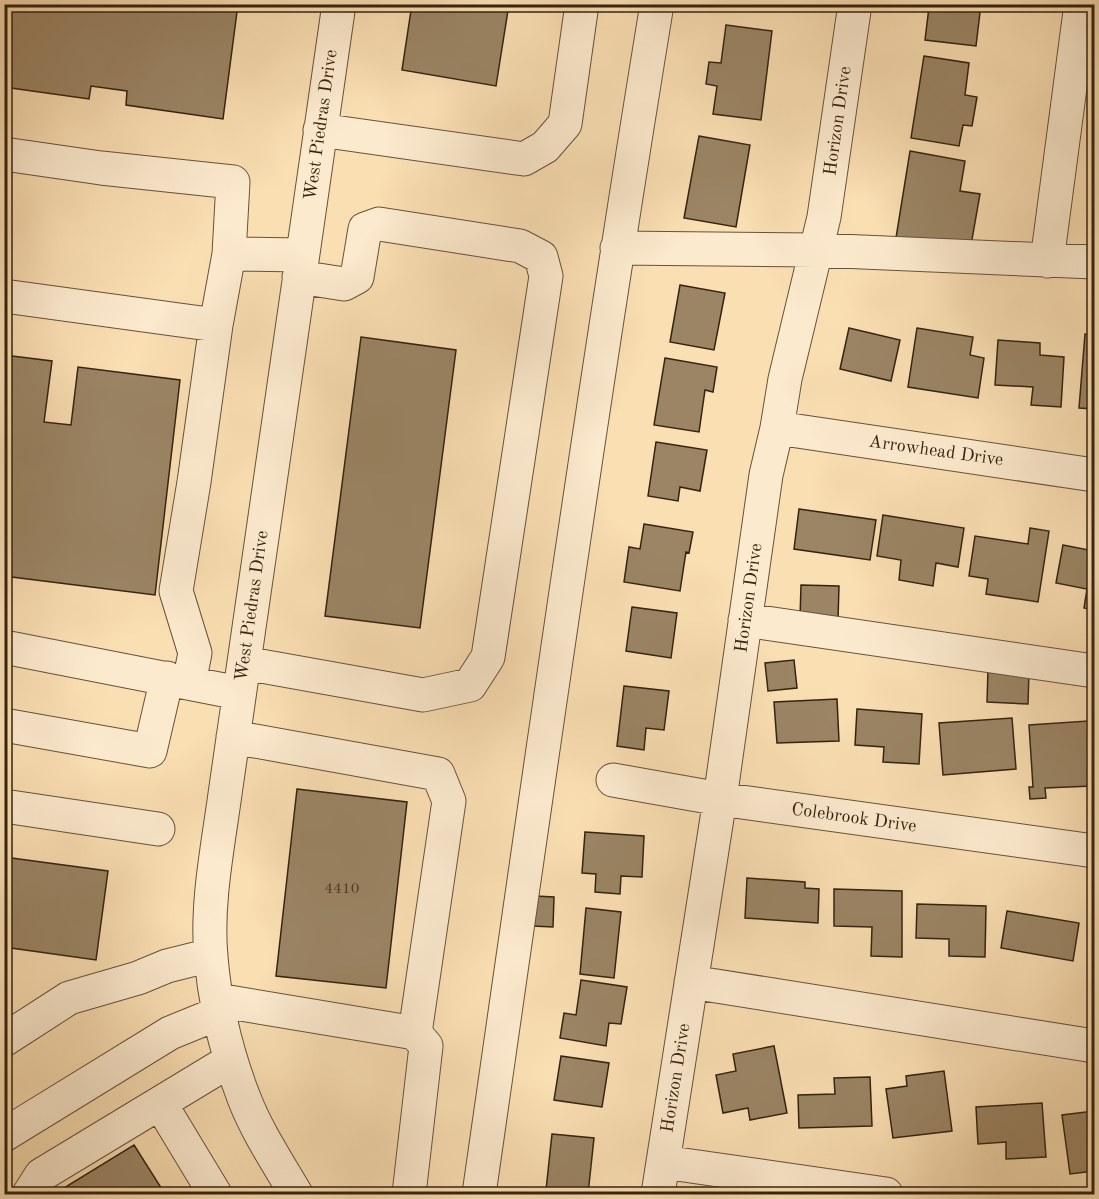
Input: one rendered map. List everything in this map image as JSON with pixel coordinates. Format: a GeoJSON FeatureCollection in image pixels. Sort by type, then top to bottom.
{"type":"FeatureCollection","features":[{"type":"Feature","properties":{"kind":"street","name":"West Piedras Drive"},"geometry":{"type":"LineString","coordinates":[[296,1194],[244,1099],[231,1060],[218,1007],[211,956],[212,904],[216,855],[339,4]]}},
{"type":"Feature","properties":{"kind":"street"},"geometry":{"type":"LineString","coordinates":[[320,130],[524,159],[545,147],[565,124],[582,4]]}},
{"type":"Feature","properties":{"kind":"street"},"geometry":{"type":"LineString","coordinates":[[479,1194],[571,549],[657,4]]}},
{"type":"Feature","properties":{"kind":"street","name":"Horizon Drive"},"geometry":{"type":"LineString","coordinates":[[658,1194],[720,799],[766,475],[785,379],[824,217],[855,4]]}},
{"type":"Feature","properties":{"kind":"street"},"geometry":{"type":"LineString","coordinates":[[1047,261],[1081,4]]}},
{"type":"Feature","properties":{"kind":"street"},"geometry":{"type":"LineString","coordinates":[[4,154],[101,168],[233,182],[229,254],[216,325],[176,591],[195,653],[178,681],[150,751],[4,725]]}},
{"type":"Feature","properties":{"kind":"street"},"geometry":{"type":"LineString","coordinates":[[4,647],[178,681],[241,678],[423,695],[470,685],[488,657],[546,276],[541,257],[520,246],[379,224],[366,229],[357,277],[344,284],[301,266],[229,254]]}},
{"type":"Feature","properties":{"kind":"street"},"geometry":{"type":"LineString","coordinates":[[617,248],[816,250],[1095,262]]}},
{"type":"Feature","properties":{"kind":"street"},"geometry":{"type":"LineString","coordinates":[[4,296],[216,325]]}},
{"type":"Feature","properties":{"kind":"street","name":"Arrowhead Drive"},"geometry":{"type":"LineString","coordinates":[[777,428],[1095,475]]}},
{"type":"Feature","properties":{"kind":"street"},"geometry":{"type":"LineString","coordinates":[[745,620],[1095,671]]}},
{"type":"Feature","properties":{"kind":"street"},"geometry":{"type":"LineString","coordinates":[[233,737],[438,774],[449,801],[415,1033]]}},
{"type":"Feature","properties":{"kind":"street","name":"Colebrook Drive"},"geometry":{"type":"LineString","coordinates":[[613,780],[720,799],[1095,851]]}},
{"type":"Feature","properties":{"kind":"street"},"geometry":{"type":"LineString","coordinates":[[4,806],[158,829]]}},
{"type":"Feature","properties":{"kind":"street"},"geometry":{"type":"LineString","coordinates":[[4,1040],[69,998],[138,978],[166,966],[211,956]]}},
{"type":"Feature","properties":{"kind":"street"},"geometry":{"type":"LineString","coordinates":[[691,982],[1095,1046]]}},
{"type":"Feature","properties":{"kind":"street"},"geometry":{"type":"LineString","coordinates":[[4,1135],[218,1007],[415,1033],[426,1046],[410,1194]]}},
{"type":"Feature","properties":{"kind":"street"},"geometry":{"type":"LineString","coordinates":[[29,1194],[41,1175],[231,1060]]}},
{"type":"Feature","properties":{"kind":"street"},"geometry":{"type":"LineString","coordinates":[[160,1103],[215,1194]]}},
{"type":"Feature","properties":{"kind":"street"},"geometry":{"type":"LineString","coordinates":[[663,1162],[886,1194]]}},
{"type":"Feature","properties":{"kind":"building"},"geometry":{"type":"Polygon","coordinates":[[[7,4],[238,4],[223,119],[126,105],[127,91],[91,86],[89,99],[4,87],[4,26],[7,4]]]}},
{"type":"Feature","properties":{"kind":"building"},"geometry":{"type":"Polygon","coordinates":[[[412,4],[509,4],[496,86],[402,70],[412,4]]]}},
{"type":"Feature","properties":{"kind":"building"},"geometry":{"type":"Polygon","coordinates":[[[937,4],[981,4],[976,46],[925,40],[929,7],[937,8],[937,4]]]}},
{"type":"Feature","properties":{"kind":"building"},"geometry":{"type":"Polygon","coordinates":[[[726,25],[772,31],[761,120],[713,114],[717,86],[706,84],[709,62],[721,63],[726,25]]]}},
{"type":"Feature","properties":{"kind":"building"},"geometry":{"type":"Polygon","coordinates":[[[924,56],[969,63],[965,95],[977,97],[972,126],[963,125],[959,146],[911,138],[924,56]]]}},
{"type":"Feature","properties":{"kind":"building"},"geometry":{"type":"Polygon","coordinates":[[[699,136],[750,145],[736,227],[684,218],[699,136]]]}},
{"type":"Feature","properties":{"kind":"building"},"geometry":{"type":"Polygon","coordinates":[[[910,151],[965,161],[960,191],[980,194],[970,251],[896,238],[910,151]]]}},
{"type":"Feature","properties":{"kind":"building"},"geometry":{"type":"Polygon","coordinates":[[[680,285],[725,293],[714,350],[670,342],[680,285]]]}},
{"type":"Feature","properties":{"kind":"building"},"geometry":{"type":"Polygon","coordinates":[[[849,328],[900,340],[891,381],[840,369],[849,328]]]}},
{"type":"Feature","properties":{"kind":"building"},"geometry":{"type":"Polygon","coordinates":[[[917,328],[973,337],[970,355],[984,358],[978,398],[908,387],[917,328]]]}},
{"type":"Feature","properties":{"kind":"building"},"geometry":{"type":"Polygon","coordinates":[[[1085,334],[1094,335],[1094,409],[1079,408],[1085,334]]]}},
{"type":"Feature","properties":{"kind":"building"},"geometry":{"type":"Polygon","coordinates":[[[361,337],[456,350],[420,628],[325,616],[361,337]]]}},
{"type":"Feature","properties":{"kind":"building"},"geometry":{"type":"Polygon","coordinates":[[[998,340],[1040,343],[1040,355],[1064,357],[1061,407],[1031,405],[1033,387],[995,385],[998,340]]]}},
{"type":"Feature","properties":{"kind":"building"},"geometry":{"type":"Polygon","coordinates":[[[4,355],[52,361],[44,422],[71,425],[78,367],[180,380],[155,595],[4,576],[4,355]]]}},
{"type":"Feature","properties":{"kind":"building"},"geometry":{"type":"Polygon","coordinates":[[[665,358],[717,367],[713,392],[705,390],[699,432],[654,425],[665,358]]]}},
{"type":"Feature","properties":{"kind":"building"},"geometry":{"type":"Polygon","coordinates":[[[656,442],[707,450],[700,491],[680,487],[678,501],[648,496],[656,442]]]}},
{"type":"Feature","properties":{"kind":"building"},"geometry":{"type":"Polygon","coordinates":[[[799,509],[876,520],[870,560],[794,549],[799,509]]]}},
{"type":"Feature","properties":{"kind":"building"},"geometry":{"type":"Polygon","coordinates":[[[883,515],[964,528],[958,567],[936,563],[933,586],[899,580],[901,560],[877,556],[883,515]]]}},
{"type":"Feature","properties":{"kind":"building"},"geometry":{"type":"Polygon","coordinates":[[[644,524],[693,532],[689,553],[686,552],[680,591],[624,582],[629,547],[640,549],[644,524]]]}},
{"type":"Feature","properties":{"kind":"building"},"geometry":{"type":"Polygon","coordinates":[[[1030,528],[1049,531],[1038,602],[986,594],[988,579],[969,576],[975,536],[1028,544],[1030,528]]]}},
{"type":"Feature","properties":{"kind":"building"},"geometry":{"type":"Polygon","coordinates":[[[1063,545],[1094,551],[1094,610],[1084,608],[1087,589],[1056,583],[1063,545]]]}},
{"type":"Feature","properties":{"kind":"building"},"geometry":{"type":"Polygon","coordinates":[[[801,585],[839,586],[838,620],[800,619],[801,585]]]}},
{"type":"Feature","properties":{"kind":"building"},"geometry":{"type":"Polygon","coordinates":[[[632,607],[677,613],[671,658],[626,651],[632,607]]]}},
{"type":"Feature","properties":{"kind":"building"},"geometry":{"type":"Polygon","coordinates":[[[794,660],[797,688],[768,691],[765,663],[794,660]]]}},
{"type":"Feature","properties":{"kind":"building"},"geometry":{"type":"Polygon","coordinates":[[[988,669],[1029,671],[1028,704],[987,702],[988,669]]]}},
{"type":"Feature","properties":{"kind":"building"},"geometry":{"type":"Polygon","coordinates":[[[624,686],[669,691],[664,730],[646,728],[644,750],[617,746],[624,686]]]}},
{"type":"Feature","properties":{"kind":"building"},"geometry":{"type":"Polygon","coordinates":[[[837,699],[839,741],[777,743],[774,702],[837,699]]]}},
{"type":"Feature","properties":{"kind":"building"},"geometry":{"type":"Polygon","coordinates":[[[857,709],[922,714],[919,764],[883,762],[884,747],[855,745],[857,709]]]}},
{"type":"Feature","properties":{"kind":"building"},"geometry":{"type":"Polygon","coordinates":[[[1012,718],[1016,769],[943,775],[939,723],[1012,718]]]}},
{"type":"Feature","properties":{"kind":"building"},"geometry":{"type":"Polygon","coordinates":[[[1088,721],[1092,786],[1045,788],[1046,798],[1030,799],[1029,787],[1033,787],[1029,725],[1088,721]]]}},
{"type":"Feature","properties":{"kind":"building"},"geometry":{"type":"Polygon","coordinates":[[[297,789],[407,802],[386,988],[276,976],[297,789]]]}},
{"type":"Feature","properties":{"kind":"building"},"geometry":{"type":"Polygon","coordinates":[[[585,832],[644,836],[642,877],[621,876],[620,894],[595,892],[596,874],[582,873],[585,832]]]}},
{"type":"Feature","properties":{"kind":"building"},"geometry":{"type":"Polygon","coordinates":[[[4,857],[108,871],[96,960],[4,947],[4,857]]]}},
{"type":"Feature","properties":{"kind":"building"},"geometry":{"type":"Polygon","coordinates":[[[747,878],[805,882],[805,888],[819,889],[818,923],[745,918],[747,878]]]}},
{"type":"Feature","properties":{"kind":"building"},"geometry":{"type":"Polygon","coordinates":[[[834,889],[902,891],[902,957],[871,956],[872,927],[834,926],[834,889]]]}},
{"type":"Feature","properties":{"kind":"building"},"geometry":{"type":"Polygon","coordinates":[[[535,896],[554,897],[553,927],[533,926],[535,896]]]}},
{"type":"Feature","properties":{"kind":"building"},"geometry":{"type":"Polygon","coordinates":[[[917,904],[986,906],[985,957],[949,956],[949,939],[916,938],[917,904]]]}},
{"type":"Feature","properties":{"kind":"building"},"geometry":{"type":"Polygon","coordinates":[[[586,908],[621,912],[614,978],[580,974],[586,908]]]}},
{"type":"Feature","properties":{"kind":"building"},"geometry":{"type":"Polygon","coordinates":[[[1007,911],[1079,923],[1073,961],[1001,948],[1007,911]]]}},
{"type":"Feature","properties":{"kind":"building"},"geometry":{"type":"Polygon","coordinates":[[[1094,928],[1094,966],[1089,965],[1094,928]]]}},
{"type":"Feature","properties":{"kind":"building"},"geometry":{"type":"Polygon","coordinates":[[[581,980],[627,987],[621,1024],[609,1023],[606,1046],[560,1038],[564,1013],[576,1015],[581,980]]]}},
{"type":"Feature","properties":{"kind":"building"},"geometry":{"type":"Polygon","coordinates":[[[774,1046],[787,1113],[750,1120],[748,1108],[723,1113],[716,1075],[736,1071],[733,1054],[774,1046]]]}},
{"type":"Feature","properties":{"kind":"building"},"geometry":{"type":"Polygon","coordinates":[[[561,1056],[609,1063],[602,1107],[554,1100],[561,1056]]]}},
{"type":"Feature","properties":{"kind":"building"},"geometry":{"type":"Polygon","coordinates":[[[944,1071],[952,1131],[893,1138],[886,1089],[907,1086],[906,1076],[944,1071]]]}},
{"type":"Feature","properties":{"kind":"building"},"geometry":{"type":"Polygon","coordinates":[[[870,1077],[872,1126],[799,1128],[798,1095],[835,1094],[834,1078],[870,1077]]]}},
{"type":"Feature","properties":{"kind":"building"},"geometry":{"type":"Polygon","coordinates":[[[1042,1103],[1046,1157],[1006,1159],[1006,1142],[978,1144],[976,1107],[1042,1103]]]}},
{"type":"Feature","properties":{"kind":"building"},"geometry":{"type":"Polygon","coordinates":[[[1094,1111],[1094,1171],[1070,1174],[1062,1115],[1094,1111]]]}},
{"type":"Feature","properties":{"kind":"building"},"geometry":{"type":"Polygon","coordinates":[[[552,1134],[594,1138],[588,1194],[546,1190],[552,1134]]]}},
{"type":"Feature","properties":{"kind":"building"},"geometry":{"type":"Polygon","coordinates":[[[134,1145],[165,1194],[61,1194],[59,1191],[134,1145]]]}}]}
